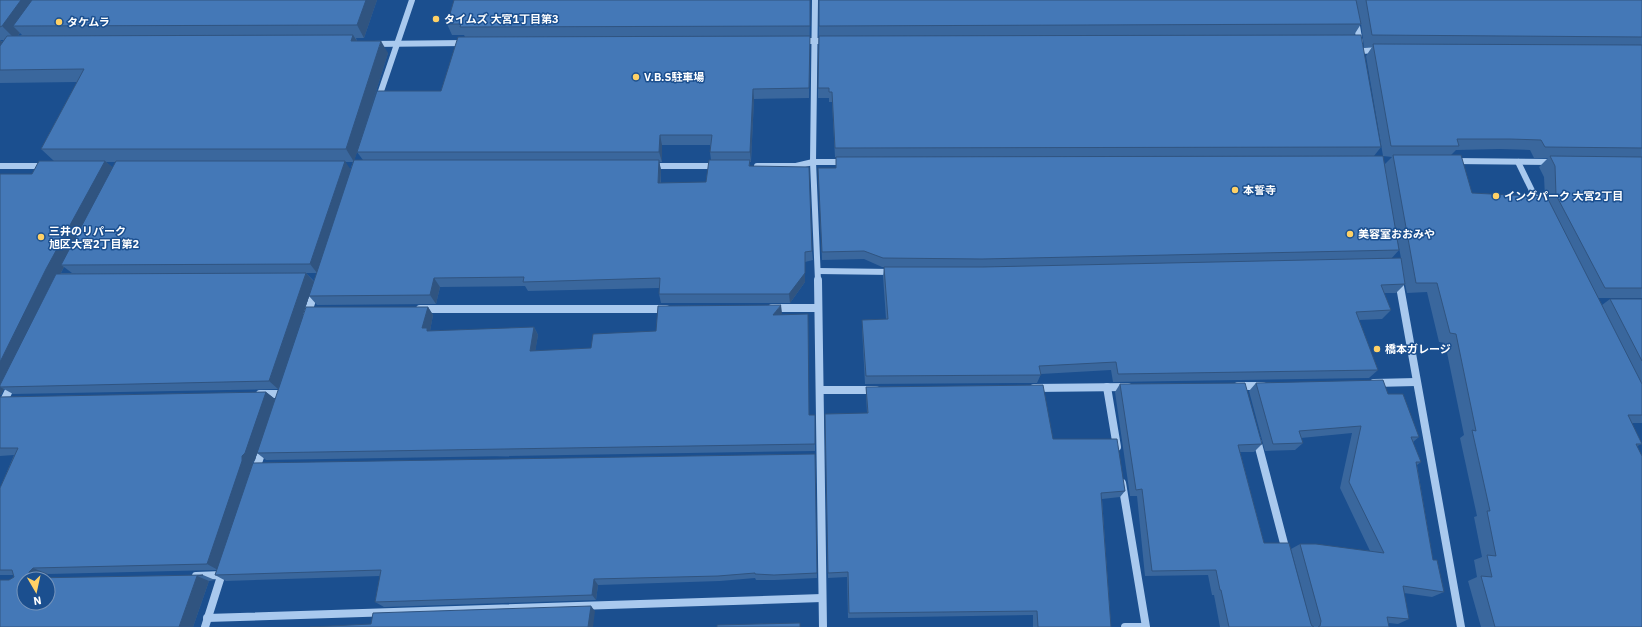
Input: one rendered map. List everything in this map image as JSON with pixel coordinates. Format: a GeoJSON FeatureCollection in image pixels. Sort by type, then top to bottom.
{"type":"FeatureCollection","features":[{"type":"Feature","properties":{"kind":"street"},"geometry":{"type":"LineString","coordinates":[[375,109],[412,0]]}},
{"type":"Feature","properties":{"kind":"street"},"geometry":{"type":"LineString","coordinates":[[815,0],[813,162],[818,271],[820,390],[816,457],[823,627]]}},
{"type":"Feature","properties":{"kind":"street"},"geometry":{"type":"LineString","coordinates":[[1354,14],[1362,58]]}},
{"type":"Feature","properties":{"kind":"street"},"geometry":{"type":"LineString","coordinates":[[1351,40],[1359,40]]}},
{"type":"Feature","properties":{"kind":"street"},"geometry":{"type":"LineString","coordinates":[[792,41],[831,41]]}},
{"type":"Feature","properties":{"kind":"street"},"geometry":{"type":"LineString","coordinates":[[365,44],[468,43]]}},
{"type":"Feature","properties":{"kind":"street"},"geometry":{"type":"LineString","coordinates":[[1361,51],[1384,50]]}},
{"type":"Feature","properties":{"kind":"street"},"geometry":{"type":"LineString","coordinates":[[1450,161],[1557,162]]}},
{"type":"Feature","properties":{"kind":"street"},"geometry":{"type":"LineString","coordinates":[[748,166],[796,166],[813,162],[852,162]]}},
{"type":"Feature","properties":{"kind":"street"},"geometry":{"type":"LineString","coordinates":[[1518,162],[1544,214]]}},
{"type":"Feature","properties":{"kind":"street"},"geometry":{"type":"LineString","coordinates":[[0,166],[54,166]]}},
{"type":"Feature","properties":{"kind":"street"},"geometry":{"type":"LineString","coordinates":[[644,166],[724,166]]}},
{"type":"Feature","properties":{"kind":"street"},"geometry":{"type":"LineString","coordinates":[[1398,270],[1416,382],[1461,627]]}},
{"type":"Feature","properties":{"kind":"street"},"geometry":{"type":"LineString","coordinates":[[818,271],[903,272]]}},
{"type":"Feature","properties":{"kind":"street"},"geometry":{"type":"LineString","coordinates":[[304,324],[313,310],[317,284]]}},
{"type":"Feature","properties":{"kind":"street"},"geometry":{"type":"LineString","coordinates":[[410,309],[674,308]]}},
{"type":"Feature","properties":{"kind":"street"},"geometry":{"type":"LineString","coordinates":[[762,308],[818,308]]}},
{"type":"Feature","properties":{"kind":"street"},"geometry":{"type":"LineString","coordinates":[[0,409],[17,374]]}},
{"type":"Feature","properties":{"kind":"street"},"geometry":{"type":"LineString","coordinates":[[1368,383],[1416,382]]}},
{"type":"Feature","properties":{"kind":"street"},"geometry":{"type":"LineString","coordinates":[[1226,386],[1243,390],[1274,385]]}},
{"type":"Feature","properties":{"kind":"street"},"geometry":{"type":"LineString","coordinates":[[1107,387],[1118,458]]}},
{"type":"Feature","properties":{"kind":"street"},"geometry":{"type":"LineString","coordinates":[[1028,388],[1139,387]]}},
{"type":"Feature","properties":{"kind":"street"},"geometry":{"type":"LineString","coordinates":[[820,390],[884,390]]}},
{"type":"Feature","properties":{"kind":"street"},"geometry":{"type":"LineString","coordinates":[[251,394],[281,394]]}},
{"type":"Feature","properties":{"kind":"street"},"geometry":{"type":"LineString","coordinates":[[1255,432],[1289,562]]}},
{"type":"Feature","properties":{"kind":"street"},"geometry":{"type":"LineString","coordinates":[[253,480],[261,465],[264,444]]}},
{"type":"Feature","properties":{"kind":"street"},"geometry":{"type":"LineString","coordinates":[[1121,473],[1145,627],[1125,627]]}},
{"type":"Feature","properties":{"kind":"street"},"geometry":{"type":"LineString","coordinates":[[205,627],[226,561]]}},
{"type":"Feature","properties":{"kind":"street"},"geometry":{"type":"LineString","coordinates":[[190,576],[222,575]]}},
{"type":"Feature","properties":{"kind":"street"},"geometry":{"type":"LineString","coordinates":[[208,618],[822,598]]}},
{"type":"Feature","properties":{"kind":"building"},"geometry":{"type":"Polygon","coordinates":[[[0,0],[21,0],[0,27],[0,0]]]}},
{"type":"Feature","properties":{"kind":"building"},"geometry":{"type":"Polygon","coordinates":[[[32,0],[366,0],[357,25],[13,26],[32,0]]]}},
{"type":"Feature","properties":{"kind":"building"},"geometry":{"type":"Polygon","coordinates":[[[454,0],[810,0],[810,26],[460,27],[461,24],[447,24],[454,0]]]}},
{"type":"Feature","properties":{"kind":"building"},"geometry":{"type":"Polygon","coordinates":[[[819,0],[1356,0],[1361,24],[819,26],[819,0]]]}},
{"type":"Feature","properties":{"kind":"building"},"geometry":{"type":"Polygon","coordinates":[[[1366,0],[1642,0],[1642,37],[1372,35],[1366,0]]]}},
{"type":"Feature","properties":{"kind":"building"},"geometry":{"type":"Polygon","coordinates":[[[353,35],[351,41],[381,41],[346,149],[41,149],[84,69],[0,70],[0,46],[7,36],[353,35]]]}},
{"type":"Feature","properties":{"kind":"building"},"geometry":{"type":"Polygon","coordinates":[[[1361,35],[1381,147],[835,148],[832,92],[829,92],[829,88],[818,88],[819,36],[1361,35]]]}},
{"type":"Feature","properties":{"kind":"building"},"geometry":{"type":"Polygon","coordinates":[[[810,36],[809,88],[753,89],[750,152],[710,152],[712,135],[660,135],[659,152],[357,152],[377,91],[441,91],[458,37],[810,36]]]}},
{"type":"Feature","properties":{"kind":"building"},"geometry":{"type":"Polygon","coordinates":[[[1373,44],[1642,45],[1642,148],[1545,147],[1541,140],[1510,139],[1457,139],[1459,146],[1391,146],[1373,44]]]}},
{"type":"Feature","properties":{"kind":"building"},"geometry":{"type":"Polygon","coordinates":[[[1393,155],[1461,155],[1472,193],[1547,197],[1642,384],[1642,415],[1628,415],[1642,444],[1636,444],[1642,456],[1642,627],[1495,627],[1481,576],[1492,577],[1487,555],[1496,556],[1487,511],[1490,511],[1472,430],[1476,431],[1456,334],[1450,333],[1437,283],[1416,283],[1393,155]]]}},
{"type":"Feature","properties":{"kind":"building"},"geometry":{"type":"Polygon","coordinates":[[[1383,156],[1399,250],[982,259],[883,258],[864,251],[822,252],[818,168],[836,168],[836,157],[1383,156]]]}},
{"type":"Feature","properties":{"kind":"building"},"geometry":{"type":"Polygon","coordinates":[[[1550,156],[1642,157],[1642,288],[1605,288],[1556,195],[1555,166],[1550,156]]]}},
{"type":"Feature","properties":{"kind":"building"},"geometry":{"type":"Polygon","coordinates":[[[354,160],[659,160],[658,183],[706,182],[709,160],[750,160],[749,166],[809,167],[812,251],[805,252],[805,273],[789,294],[659,294],[660,278],[523,282],[524,277],[434,278],[430,295],[309,296],[354,160]]]}},
{"type":"Feature","properties":{"kind":"building"},"geometry":{"type":"Polygon","coordinates":[[[39,161],[105,161],[46,269],[0,362],[0,174],[32,174],[39,161]]]}},
{"type":"Feature","properties":{"kind":"building"},"geometry":{"type":"Polygon","coordinates":[[[116,161],[345,161],[310,264],[61,265],[116,161]]]}},
{"type":"Feature","properties":{"kind":"building"},"geometry":{"type":"Polygon","coordinates":[[[1401,258],[1405,284],[1381,285],[1391,310],[1356,312],[1378,370],[1118,374],[1116,362],[1039,366],[1041,375],[866,376],[862,320],[888,319],[884,267],[983,267],[1401,258]]]}},
{"type":"Feature","properties":{"kind":"building"},"geometry":{"type":"Polygon","coordinates":[[[306,273],[269,381],[0,387],[56,274],[306,273]]]}},
{"type":"Feature","properties":{"kind":"building"},"geometry":{"type":"Polygon","coordinates":[[[1610,299],[1642,299],[1642,361],[1610,299]]]}},
{"type":"Feature","properties":{"kind":"building"},"geometry":{"type":"Polygon","coordinates":[[[781,305],[773,315],[808,314],[809,415],[815,415],[815,444],[257,453],[306,307],[428,307],[422,328],[427,328],[427,331],[534,327],[530,351],[591,348],[593,334],[656,331],[658,306],[781,305]]]}},
{"type":"Feature","properties":{"kind":"building"},"geometry":{"type":"Polygon","coordinates":[[[1383,380],[1388,394],[1403,394],[1419,437],[1411,437],[1421,462],[1416,462],[1433,560],[1437,560],[1444,592],[1403,586],[1409,619],[1387,617],[1389,627],[1318,627],[1320,626],[1321,621],[1300,544],[1316,544],[1384,553],[1349,482],[1361,426],[1299,431],[1303,443],[1273,444],[1256,383],[1383,380]]]}},
{"type":"Feature","properties":{"kind":"building"},"geometry":{"type":"Polygon","coordinates":[[[1245,383],[1262,444],[1238,445],[1264,543],[1289,543],[1311,624],[1314,627],[1229,627],[1216,570],[1152,571],[1142,489],[1136,490],[1120,384],[1245,383]]]}},
{"type":"Feature","properties":{"kind":"building"},"geometry":{"type":"Polygon","coordinates":[[[1043,385],[1053,439],[1117,439],[1125,491],[1101,493],[1111,627],[1038,627],[1037,611],[849,613],[848,572],[828,573],[825,414],[868,413],[866,387],[1043,385]]]}},
{"type":"Feature","properties":{"kind":"building"},"geometry":{"type":"Polygon","coordinates":[[[266,392],[245,453],[242,456],[242,461],[207,564],[33,568],[30,571],[16,571],[16,611],[56,611],[56,578],[203,575],[197,576],[179,627],[0,627],[0,580],[9,580],[14,577],[12,570],[0,570],[0,488],[18,448],[0,448],[0,397],[266,392]]]}},
{"type":"Feature","properties":{"kind":"building"},"geometry":{"type":"Polygon","coordinates":[[[815,454],[817,573],[774,575],[755,573],[718,576],[594,579],[592,595],[375,602],[381,570],[215,575],[253,463],[815,454]]]}},
{"type":"Feature","properties":{"kind":"building"},"geometry":{"type":"Polygon","coordinates":[[[591,606],[588,627],[310,627],[371,624],[373,613],[591,606]]]}},
{"type":"Feature","properties":{"kind":"building"},"geometry":{"type":"Polygon","coordinates":[[[800,623],[800,627],[717,627],[717,625],[800,623]]]}},
{"type":"Feature","properties":{"kind":"place","name":"タイムズ 大宮1丁目第3"},"geometry":{"type":"Point","coordinates":[436,19]}},
{"type":"Feature","properties":{"kind":"place","name":"タケムラ"},"geometry":{"type":"Point","coordinates":[59,22]}},
{"type":"Feature","properties":{"kind":"place","name":"V.B.S駐車場"},"geometry":{"type":"Point","coordinates":[636,77]}},
{"type":"Feature","properties":{"kind":"place","name":"本誓寺"},"geometry":{"type":"Point","coordinates":[1235,190]}},
{"type":"Feature","properties":{"kind":"place","name":"イングパーク 大宮2丁目"},"geometry":{"type":"Point","coordinates":[1496,196]}},
{"type":"Feature","properties":{"kind":"place","name":"美容室おおみや"},"geometry":{"type":"Point","coordinates":[1350,234]}},
{"type":"Feature","properties":{"kind":"place","name":"三井のリパーク 旭区大宮2丁目第2"},"geometry":{"type":"Point","coordinates":[41,237]}},
{"type":"Feature","properties":{"kind":"place","name":"橋本ガレージ"},"geometry":{"type":"Point","coordinates":[1377,349]}}]}
